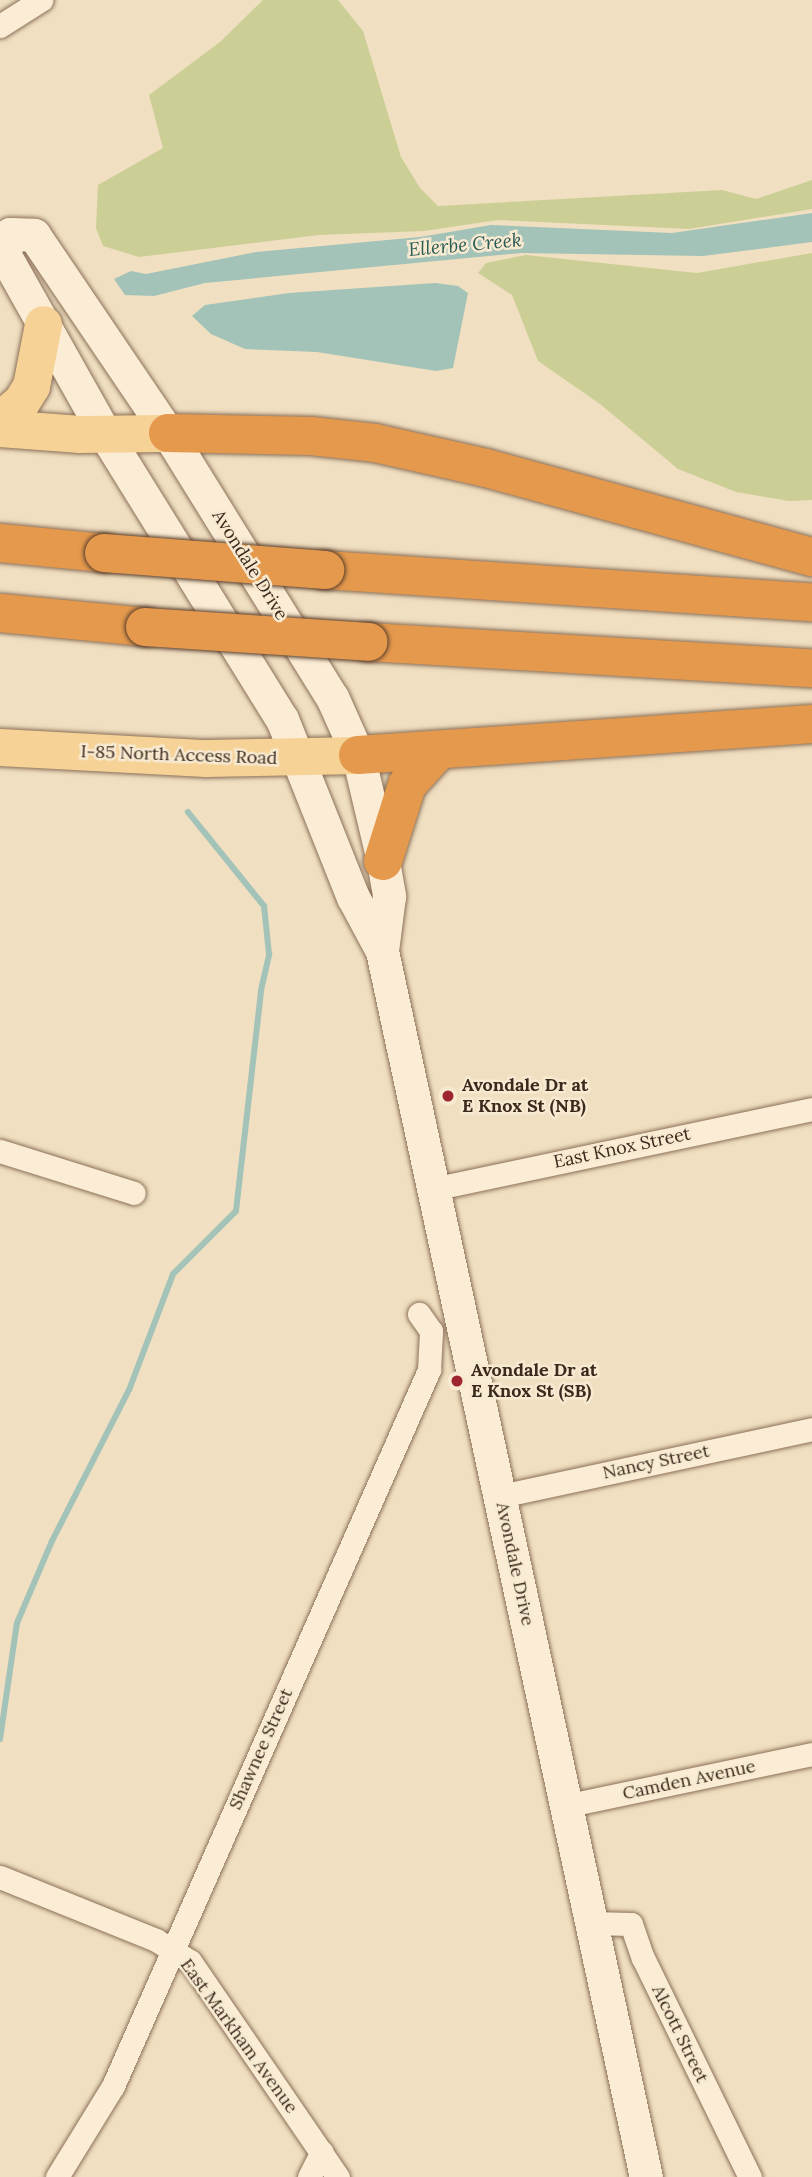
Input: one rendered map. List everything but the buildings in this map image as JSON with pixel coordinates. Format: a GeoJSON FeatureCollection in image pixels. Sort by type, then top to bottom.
{"type":"FeatureCollection","features":[{"type":"Feature","properties":{"kind":"highway"},"geometry":{"type":"LineString","coordinates":[[168,433],[311,436],[375,443],[486,468],[812,557]]}},
{"type":"Feature","properties":{"kind":"highway"},"geometry":{"type":"LineString","coordinates":[[0,543],[325,570],[812,601]]}},
{"type":"Feature","properties":{"kind":"highway"},"geometry":{"type":"LineString","coordinates":[[0,613],[368,642],[812,668]]}},
{"type":"Feature","properties":{"kind":"highway"},"geometry":{"type":"LineString","coordinates":[[358,755],[812,724]]}},
{"type":"Feature","properties":{"kind":"highway"},"geometry":{"type":"LineString","coordinates":[[383,861],[407,785],[438,751]]}},
{"type":"Feature","properties":{"kind":"main road","name":"Avondale Drive"},"geometry":{"type":"LineString","coordinates":[[382,951],[389,896],[383,861],[358,755],[332,697],[168,433],[34,235],[5,227],[4,254],[43,324],[105,434],[282,719],[353,897],[382,951],[646,2177]]}},
{"type":"Feature","properties":{"kind":"main road"},"geometry":{"type":"LineString","coordinates":[[0,420],[22,402],[31,386],[43,324]]}},
{"type":"Feature","properties":{"kind":"main road"},"geometry":{"type":"LineString","coordinates":[[0,428],[105,434],[168,433]]}},
{"type":"Feature","properties":{"kind":"main road","name":"I-85 North Access Road"},"geometry":{"type":"LineString","coordinates":[[0,747],[298,759],[358,755]]}},
{"type":"Feature","properties":{"kind":"street"},"geometry":{"type":"LineString","coordinates":[[0,26],[41,0]]}},
{"type":"Feature","properties":{"kind":"street","name":"East Knox Street"},"geometry":{"type":"LineString","coordinates":[[433,1189],[812,1109]]}},
{"type":"Feature","properties":{"kind":"street"},"geometry":{"type":"LineString","coordinates":[[0,1151],[134,1193]]}},
{"type":"Feature","properties":{"kind":"street","name":"Shawnee Street"},"geometry":{"type":"LineString","coordinates":[[57,2177],[113,2086],[429,1370],[431,1331],[419,1314]]}},
{"type":"Feature","properties":{"kind":"street","name":"Nancy Street"},"geometry":{"type":"LineString","coordinates":[[500,1496],[812,1429]]}},
{"type":"Feature","properties":{"kind":"street","name":"Camden Avenue"},"geometry":{"type":"LineString","coordinates":[[565,1806],[812,1754]]}},
{"type":"Feature","properties":{"kind":"street","name":"East Markham Avenue"},"geometry":{"type":"LineString","coordinates":[[0,1877],[174,1949],[190,1961],[338,2177]]}},
{"type":"Feature","properties":{"kind":"street","name":"Alcott Street"},"geometry":{"type":"LineString","coordinates":[[591,1923],[631,1924],[643,1958],[750,2177]]}},
{"type":"Feature","properties":{"kind":"street"},"geometry":{"type":"LineString","coordinates":[[309,2177],[322,2152]]}},
{"type":"Feature","properties":{"kind":"green space"},"geometry":{"type":"Polygon","coordinates":[[[263,0],[338,0],[363,31],[401,157],[420,188],[438,206],[722,190],[756,199],[812,180],[812,209],[689,229],[498,220],[424,231],[319,235],[139,257],[103,246],[96,228],[98,185],[163,148],[149,95],[220,42],[263,0]]]}},
{"type":"Feature","properties":{"kind":"green space"},"geometry":{"type":"Polygon","coordinates":[[[812,253],[812,500],[789,501],[736,492],[678,469],[600,404],[538,361],[512,295],[478,273],[486,263],[526,255],[697,273],[812,253]]]}},
{"type":"Feature","properties":{"kind":"water","name":"Ellerbe Creek"},"geometry":{"type":"Polygon","coordinates":[[[812,213],[812,242],[703,256],[521,253],[205,283],[154,296],[125,295],[114,279],[131,271],[146,274],[256,252],[420,237],[491,225],[672,233],[812,213]]]}},
{"type":"Feature","properties":{"kind":"water"},"geometry":{"type":"Polygon","coordinates":[[[435,283],[458,286],[468,293],[453,368],[436,371],[317,352],[245,349],[211,334],[192,316],[205,305],[289,293],[435,283]]]}},
{"type":"Feature","properties":{"kind":"waterway"},"geometry":{"type":"LineString","coordinates":[[0,1739],[17,1623],[52,1541],[129,1390],[173,1274],[236,1211],[261,990],[269,954],[264,906],[188,812]]}},
{"type":"Feature","properties":{"kind":"place","name":"Avondale Dr at E Knox St (NB)"},"geometry":{"type":"Point","coordinates":[448,1096]}},
{"type":"Feature","properties":{"kind":"place","name":"Avondale Dr at E Knox St (SB)"},"geometry":{"type":"Point","coordinates":[457,1381]}}]}
